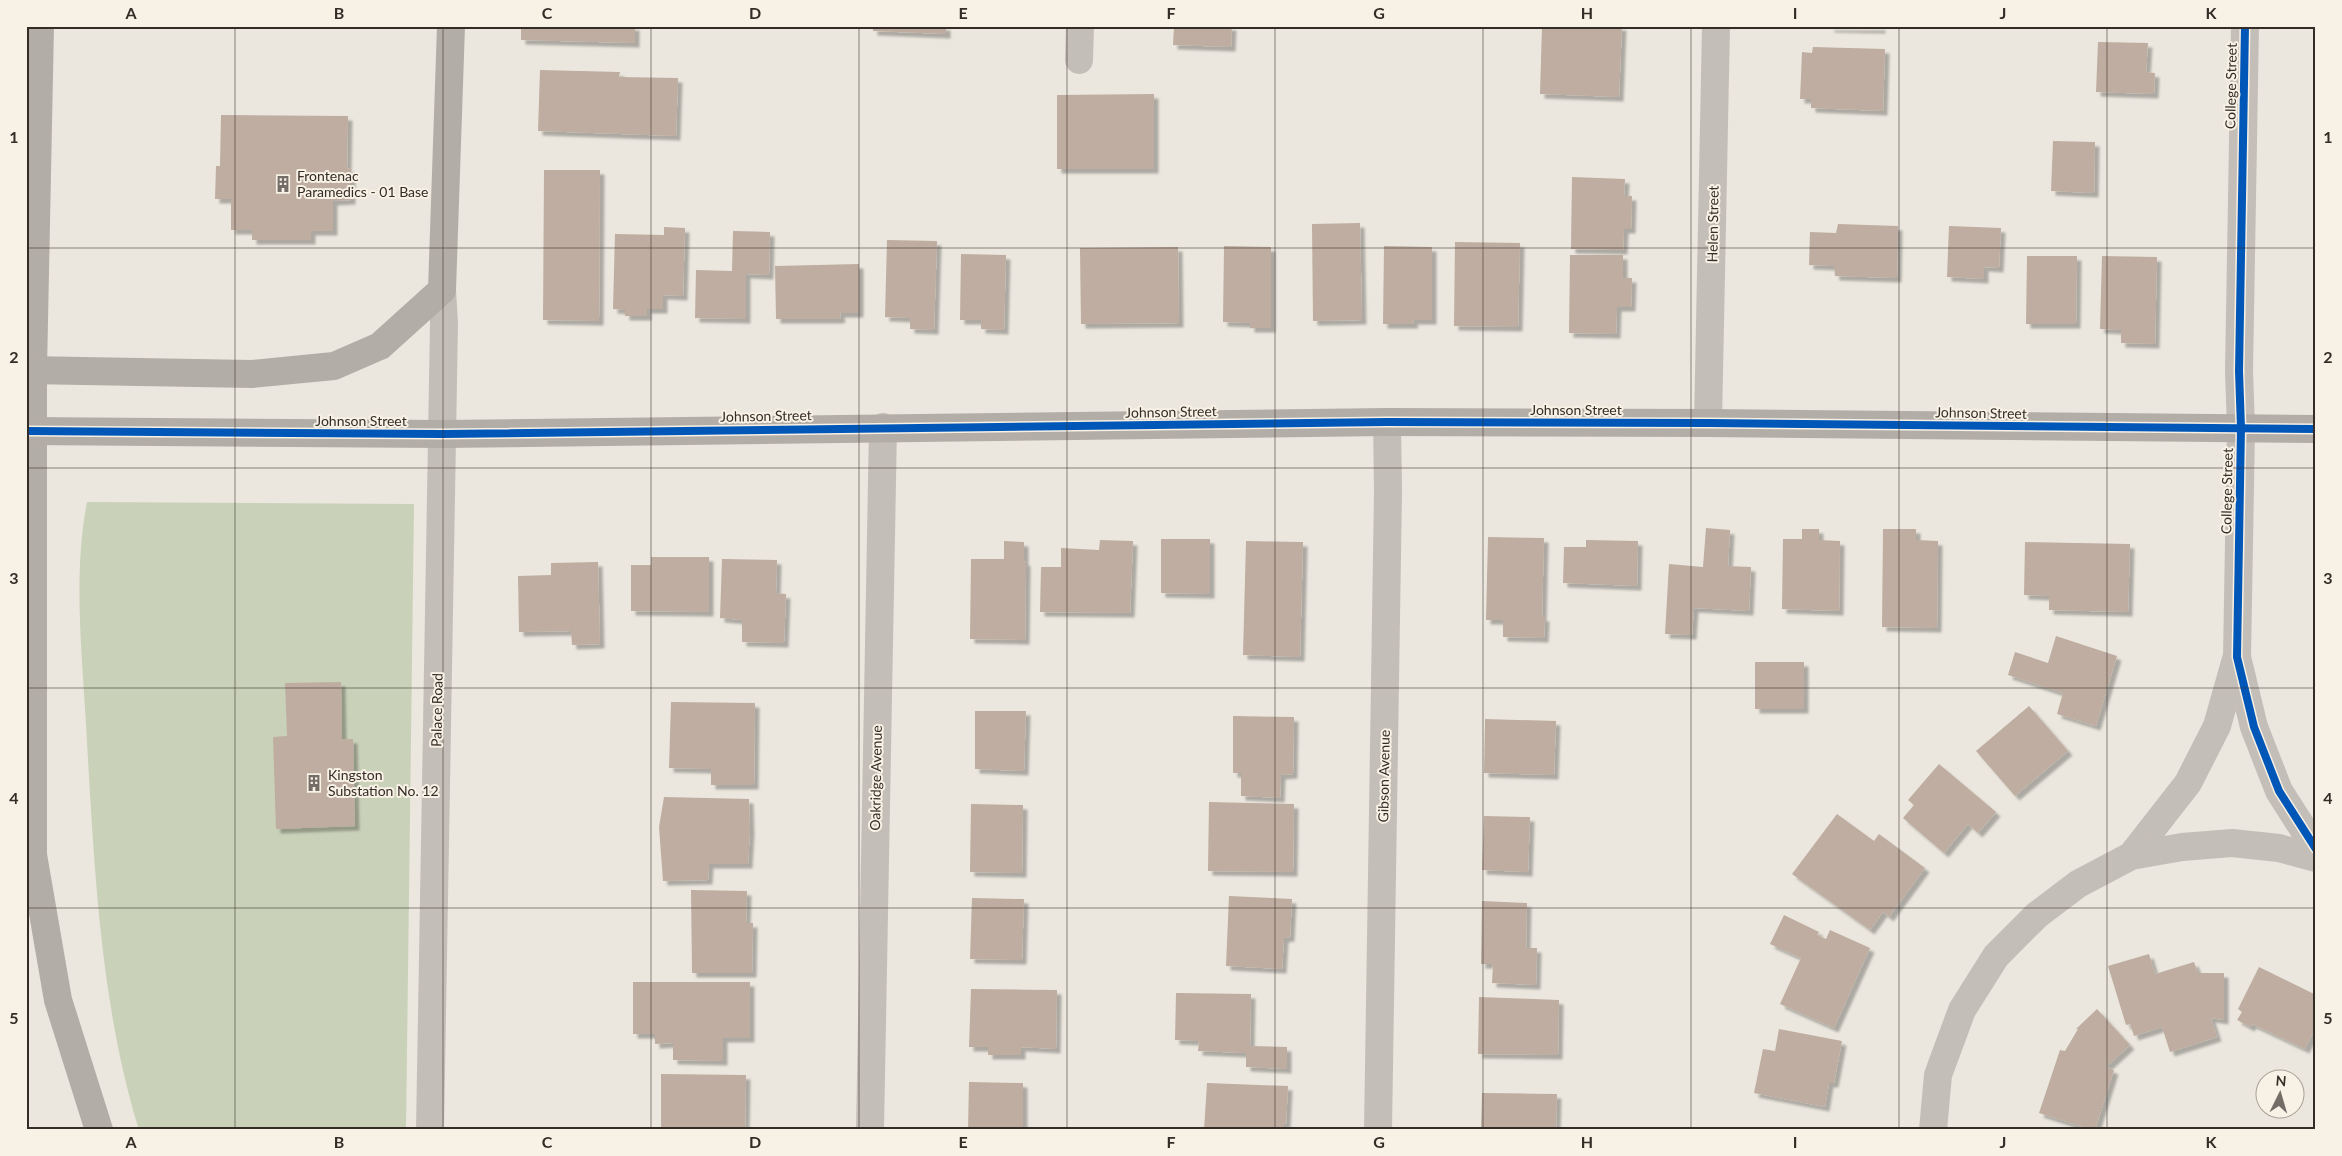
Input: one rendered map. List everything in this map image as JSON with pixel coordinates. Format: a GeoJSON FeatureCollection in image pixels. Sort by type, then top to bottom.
{"type":"FeatureCollection","features":[{"type":"Feature","properties":{"kind":"main road"},"geometry":{"type":"LineString","coordinates":[[40,26],[30,371],[33,854],[58,1000],[99,1130]]}},
{"type":"Feature","properties":{"kind":"main road"},"geometry":{"type":"LineString","coordinates":[[30,371],[252,374],[334,366],[380,346],[442,290],[451,26]]}},
{"type":"Feature","properties":{"kind":"main road","name":"Johnson Street"},"geometry":{"type":"LineString","coordinates":[[30,431],[442,434],[1387,422],[2316,429]]}},
{"type":"Feature","properties":{"kind":"street"},"geometry":{"type":"LineString","coordinates":[[1079,60],[1080,26]]}},
{"type":"Feature","properties":{"kind":"street","name":"Helen Street"},"geometry":{"type":"LineString","coordinates":[[1708,423],[1716,26]]}},
{"type":"Feature","properties":{"kind":"street","name":"College Street"},"geometry":{"type":"LineString","coordinates":[[2245,26],[2239,371],[2241,428],[2237,657],[2254,728],[2279,791],[2316,848]]}},
{"type":"Feature","properties":{"kind":"street","name":"Palace Road"},"geometry":{"type":"LineString","coordinates":[[430,1130],[444,323],[442,290]]}},
{"type":"Feature","properties":{"kind":"street","name":"Gibson Avenue"},"geometry":{"type":"LineString","coordinates":[[1378,1130],[1388,485],[1387,422]]}},
{"type":"Feature","properties":{"kind":"street","name":"Oakridge Avenue"},"geometry":{"type":"LineString","coordinates":[[870,1130],[883,427]]}},
{"type":"Feature","properties":{"kind":"street"},"geometry":{"type":"LineString","coordinates":[[2131,856],[2188,783],[2217,726],[2237,657]]}},
{"type":"Feature","properties":{"kind":"street"},"geometry":{"type":"LineString","coordinates":[[1932,1130],[1938,1076],[1962,1010],[1996,956],[2044,910],[2078,884],[2131,856],[2182,846],[2232,844],[2280,848],[2316,858]]}},
{"type":"Feature","properties":{"kind":"green space"},"geometry":{"type":"Polygon","coordinates":[[[87,502],[414,504],[406,1130],[139,1130],[115,1031],[100,929],[82,670],[79,585],[80,557],[87,502]]]}},
{"type":"Feature","properties":{"kind":"building"},"geometry":{"type":"Polygon","coordinates":[[[521,26],[635,26],[635,43],[521,40],[521,26]]]}},
{"type":"Feature","properties":{"kind":"building"},"geometry":{"type":"Polygon","coordinates":[[[873,26],[946,26],[946,34],[873,31],[873,26]]]}},
{"type":"Feature","properties":{"kind":"building"},"geometry":{"type":"Polygon","coordinates":[[[1174,26],[1232,26],[1231,47],[1173,45],[1174,26]]]}},
{"type":"Feature","properties":{"kind":"building"},"geometry":{"type":"Polygon","coordinates":[[[1542,26],[1622,26],[1619,97],[1540,94],[1542,26]]]}},
{"type":"Feature","properties":{"kind":"building"},"geometry":{"type":"Polygon","coordinates":[[[1830,26],[1881,26],[1881,29],[1830,28],[1830,26]]]}},
{"type":"Feature","properties":{"kind":"building"},"geometry":{"type":"Polygon","coordinates":[[[2098,42],[2148,43],[2146,72],[2155,73],[2154,94],[2096,92],[2098,42]]]}},
{"type":"Feature","properties":{"kind":"building"},"geometry":{"type":"Polygon","coordinates":[[[1813,47],[1885,49],[1883,111],[1811,108],[1811,99],[1800,99],[1802,52],[1812,53],[1813,47]]]}},
{"type":"Feature","properties":{"kind":"building"},"geometry":{"type":"Polygon","coordinates":[[[540,70],[620,72],[619,77],[678,78],[676,136],[538,131],[540,70]]]}},
{"type":"Feature","properties":{"kind":"building"},"geometry":{"type":"Polygon","coordinates":[[[1154,94],[1154,169],[1057,169],[1057,95],[1154,94]]]}},
{"type":"Feature","properties":{"kind":"building","name":"Frontenac Paramedics - 01 Base"},"geometry":{"type":"Polygon","coordinates":[[[221,115],[348,116],[347,169],[351,168],[351,200],[333,201],[333,231],[311,231],[311,240],[252,240],[252,230],[231,230],[231,199],[215,199],[216,166],[220,166],[221,115]]]}},
{"type":"Feature","properties":{"kind":"building"},"geometry":{"type":"Polygon","coordinates":[[[2053,141],[2095,142],[2094,193],[2051,191],[2053,141]]]}},
{"type":"Feature","properties":{"kind":"building"},"geometry":{"type":"Polygon","coordinates":[[[544,170],[600,170],[599,321],[543,320],[544,170]]]}},
{"type":"Feature","properties":{"kind":"building"},"geometry":{"type":"Polygon","coordinates":[[[1572,177],[1625,179],[1624,196],[1632,196],[1631,229],[1624,229],[1623,250],[1571,249],[1572,177]]]}},
{"type":"Feature","properties":{"kind":"building"},"geometry":{"type":"Polygon","coordinates":[[[1360,223],[1362,320],[1313,321],[1312,224],[1360,223]]]}},
{"type":"Feature","properties":{"kind":"building"},"geometry":{"type":"Polygon","coordinates":[[[1838,224],[1898,226],[1897,278],[1835,276],[1834,266],[1809,265],[1810,232],[1836,233],[1838,224]]]}},
{"type":"Feature","properties":{"kind":"building"},"geometry":{"type":"Polygon","coordinates":[[[1949,226],[2001,228],[1999,268],[1984,267],[1984,279],[1947,277],[1949,226]]]}},
{"type":"Feature","properties":{"kind":"building"},"geometry":{"type":"Polygon","coordinates":[[[664,227],[685,228],[683,296],[663,295],[663,309],[647,309],[647,316],[625,316],[625,310],[613,309],[615,234],[664,235],[664,227]]]}},
{"type":"Feature","properties":{"kind":"building"},"geometry":{"type":"Polygon","coordinates":[[[733,231],[770,232],[769,275],[746,274],[746,319],[695,318],[696,270],[732,271],[733,231]]]}},
{"type":"Feature","properties":{"kind":"building"},"geometry":{"type":"Polygon","coordinates":[[[887,240],[937,241],[934,330],[910,329],[910,318],[885,317],[887,240]]]}},
{"type":"Feature","properties":{"kind":"building"},"geometry":{"type":"Polygon","coordinates":[[[1455,242],[1520,243],[1518,327],[1454,326],[1455,242]]]}},
{"type":"Feature","properties":{"kind":"building"},"geometry":{"type":"Polygon","coordinates":[[[1224,246],[1271,247],[1271,328],[1250,328],[1250,323],[1223,322],[1224,246]]]}},
{"type":"Feature","properties":{"kind":"building"},"geometry":{"type":"Polygon","coordinates":[[[1384,246],[1432,247],[1432,320],[1413,320],[1414,324],[1383,324],[1384,246]]]}},
{"type":"Feature","properties":{"kind":"building"},"geometry":{"type":"Polygon","coordinates":[[[1178,247],[1179,323],[1081,324],[1080,248],[1178,247]]]}},
{"type":"Feature","properties":{"kind":"building"},"geometry":{"type":"Polygon","coordinates":[[[961,254],[1006,255],[1004,330],[981,329],[981,320],[960,320],[961,254]]]}},
{"type":"Feature","properties":{"kind":"building"},"geometry":{"type":"Polygon","coordinates":[[[1570,255],[1623,255],[1623,278],[1632,278],[1631,307],[1617,307],[1616,334],[1569,333],[1570,255]]]}},
{"type":"Feature","properties":{"kind":"building"},"geometry":{"type":"Polygon","coordinates":[[[2027,256],[2077,256],[2076,324],[2026,324],[2027,256]]]}},
{"type":"Feature","properties":{"kind":"building"},"geometry":{"type":"Polygon","coordinates":[[[2102,256],[2157,257],[2155,344],[2121,343],[2121,330],[2100,329],[2102,256]]]}},
{"type":"Feature","properties":{"kind":"building"},"geometry":{"type":"Polygon","coordinates":[[[859,264],[859,313],[840,313],[841,318],[838,319],[776,319],[775,266],[859,264]]]}},
{"type":"Feature","properties":{"kind":"building"},"geometry":{"type":"Polygon","coordinates":[[[1706,528],[1730,530],[1728,566],[1751,567],[1749,611],[1694,608],[1692,635],[1665,634],[1669,564],[1703,567],[1706,528]]]}},
{"type":"Feature","properties":{"kind":"building"},"geometry":{"type":"Polygon","coordinates":[[[1802,529],[1819,529],[1819,540],[1840,541],[1839,611],[1782,609],[1783,539],[1802,539],[1802,529]]]}},
{"type":"Feature","properties":{"kind":"building"},"geometry":{"type":"Polygon","coordinates":[[[1883,529],[1916,529],[1916,540],[1938,541],[1937,628],[1882,627],[1883,529]]]}},
{"type":"Feature","properties":{"kind":"building"},"geometry":{"type":"Polygon","coordinates":[[[1488,537],[1544,538],[1542,617],[1545,617],[1544,638],[1503,637],[1503,620],[1486,620],[1488,537]]]}},
{"type":"Feature","properties":{"kind":"building"},"geometry":{"type":"Polygon","coordinates":[[[1161,539],[1210,539],[1210,594],[1161,593],[1161,539]]]}},
{"type":"Feature","properties":{"kind":"building"},"geometry":{"type":"Polygon","coordinates":[[[1100,540],[1133,541],[1130,613],[1040,612],[1041,567],[1061,567],[1061,548],[1099,550],[1100,540]]]}},
{"type":"Feature","properties":{"kind":"building"},"geometry":{"type":"Polygon","coordinates":[[[1586,540],[1638,541],[1637,586],[1563,583],[1564,547],[1586,547],[1586,540]]]}},
{"type":"Feature","properties":{"kind":"building"},"geometry":{"type":"Polygon","coordinates":[[[1004,541],[1024,542],[1024,561],[1026,562],[1025,640],[970,639],[971,559],[1004,559],[1004,541]]]}},
{"type":"Feature","properties":{"kind":"building"},"geometry":{"type":"Polygon","coordinates":[[[1246,541],[1303,542],[1300,657],[1243,655],[1246,541]]]}},
{"type":"Feature","properties":{"kind":"building"},"geometry":{"type":"Polygon","coordinates":[[[2025,542],[2130,544],[2128,612],[2049,610],[2049,596],[2024,595],[2025,542]]]}},
{"type":"Feature","properties":{"kind":"building"},"geometry":{"type":"Polygon","coordinates":[[[651,557],[709,557],[709,612],[631,611],[631,565],[651,565],[651,557]]]}},
{"type":"Feature","properties":{"kind":"building"},"geometry":{"type":"Polygon","coordinates":[[[722,559],[777,560],[776,593],[786,594],[784,643],[742,642],[742,620],[720,618],[722,559]]]}},
{"type":"Feature","properties":{"kind":"building"},"geometry":{"type":"Polygon","coordinates":[[[598,562],[600,644],[572,645],[571,631],[519,632],[518,576],[551,575],[551,563],[598,562]]]}},
{"type":"Feature","properties":{"kind":"building"},"geometry":{"type":"Polygon","coordinates":[[[2056,636],[2117,656],[2096,726],[2057,714],[2063,693],[2008,675],[2015,652],[2048,663],[2056,636]]]}},
{"type":"Feature","properties":{"kind":"building"},"geometry":{"type":"Polygon","coordinates":[[[1755,662],[1804,662],[1804,709],[1755,709],[1755,662]]]}},
{"type":"Feature","properties":{"kind":"building","name":"Kingston Substation No. 12"},"geometry":{"type":"Polygon","coordinates":[[[341,682],[342,739],[353,739],[355,826],[276,829],[273,737],[287,736],[285,683],[341,682]]]}},
{"type":"Feature","properties":{"kind":"building"},"geometry":{"type":"Polygon","coordinates":[[[671,702],[755,703],[754,785],[711,785],[711,769],[669,768],[671,702]]]}},
{"type":"Feature","properties":{"kind":"building"},"geometry":{"type":"Polygon","coordinates":[[[2029,706],[2068,751],[2015,796],[1976,751],[2029,706]]]}},
{"type":"Feature","properties":{"kind":"building"},"geometry":{"type":"Polygon","coordinates":[[[975,711],[1026,711],[1024,771],[975,769],[975,711]]]}},
{"type":"Feature","properties":{"kind":"building"},"geometry":{"type":"Polygon","coordinates":[[[1233,716],[1294,717],[1293,774],[1281,775],[1280,798],[1241,796],[1241,773],[1233,773],[1233,716]]]}},
{"type":"Feature","properties":{"kind":"building"},"geometry":{"type":"Polygon","coordinates":[[[1485,719],[1556,721],[1554,775],[1484,773],[1485,719]]]}},
{"type":"Feature","properties":{"kind":"building"},"geometry":{"type":"Polygon","coordinates":[[[1939,764],[1996,812],[1978,833],[1968,824],[1944,853],[1903,818],[1914,805],[1908,800],[1939,764]]]}},
{"type":"Feature","properties":{"kind":"building"},"geometry":{"type":"Polygon","coordinates":[[[664,797],[749,799],[748,864],[709,864],[708,880],[663,881],[659,827],[664,797]]]}},
{"type":"Feature","properties":{"kind":"building"},"geometry":{"type":"Polygon","coordinates":[[[1209,802],[1294,804],[1293,872],[1208,871],[1209,802]]]}},
{"type":"Feature","properties":{"kind":"building"},"geometry":{"type":"Polygon","coordinates":[[[971,804],[1023,805],[1022,873],[970,872],[971,804]]]}},
{"type":"Feature","properties":{"kind":"building"},"geometry":{"type":"Polygon","coordinates":[[[1837,814],[1874,841],[1879,834],[1925,868],[1889,917],[1883,912],[1870,930],[1792,874],[1837,814]]]}},
{"type":"Feature","properties":{"kind":"building"},"geometry":{"type":"Polygon","coordinates":[[[1484,816],[1530,817],[1528,872],[1482,870],[1484,816]]]}},
{"type":"Feature","properties":{"kind":"building"},"geometry":{"type":"Polygon","coordinates":[[[691,890],[747,891],[746,923],[753,923],[752,973],[692,973],[691,890]]]}},
{"type":"Feature","properties":{"kind":"building"},"geometry":{"type":"Polygon","coordinates":[[[1229,896],[1292,899],[1290,937],[1284,938],[1282,969],[1226,966],[1229,896]]]}},
{"type":"Feature","properties":{"kind":"building"},"geometry":{"type":"Polygon","coordinates":[[[972,898],[1024,899],[1022,960],[970,959],[972,898]]]}},
{"type":"Feature","properties":{"kind":"building"},"geometry":{"type":"Polygon","coordinates":[[[1482,901],[1527,903],[1526,948],[1537,948],[1536,985],[1492,983],[1493,964],[1481,964],[1482,901]]]}},
{"type":"Feature","properties":{"kind":"building"},"geometry":{"type":"Polygon","coordinates":[[[1784,915],[1819,932],[1817,935],[1826,939],[1830,930],[1870,948],[1834,1028],[1780,1004],[1801,958],[1770,944],[1784,915]]]}},
{"type":"Feature","properties":{"kind":"building"},"geometry":{"type":"Polygon","coordinates":[[[2149,954],[2155,974],[2194,962],[2198,973],[2224,973],[2224,1020],[2211,1018],[2217,1037],[2170,1052],[2162,1027],[2134,1036],[2130,1024],[2126,1025],[2108,966],[2149,954]]]}},
{"type":"Feature","properties":{"kind":"building"},"geometry":{"type":"Polygon","coordinates":[[[2259,967],[2316,995],[2316,1027],[2305,1049],[2252,1024],[2250,1027],[2237,1020],[2242,1012],[2238,1009],[2259,967]]]}},
{"type":"Feature","properties":{"kind":"building"},"geometry":{"type":"Polygon","coordinates":[[[633,982],[750,982],[750,1038],[723,1038],[723,1061],[673,1060],[673,1043],[655,1044],[655,1034],[633,1034],[633,982]]]}},
{"type":"Feature","properties":{"kind":"building"},"geometry":{"type":"Polygon","coordinates":[[[971,989],[1057,990],[1056,1049],[1021,1047],[1021,1055],[988,1055],[988,1047],[969,1047],[971,989]]]}},
{"type":"Feature","properties":{"kind":"building"},"geometry":{"type":"Polygon","coordinates":[[[1176,993],[1251,994],[1250,1046],[1287,1047],[1287,1069],[1246,1067],[1246,1053],[1198,1051],[1199,1041],[1175,1040],[1176,993]]]}},
{"type":"Feature","properties":{"kind":"building"},"geometry":{"type":"Polygon","coordinates":[[[1479,997],[1559,1000],[1558,1055],[1478,1054],[1479,997]]]}},
{"type":"Feature","properties":{"kind":"building"},"geometry":{"type":"Polygon","coordinates":[[[2097,1009],[2130,1045],[2106,1067],[2114,1070],[2095,1130],[2092,1130],[2039,1113],[2060,1050],[2065,1051],[2078,1029],[2076,1029],[2097,1009]]]}},
{"type":"Feature","properties":{"kind":"building"},"geometry":{"type":"Polygon","coordinates":[[[1779,1029],[1842,1041],[1834,1083],[1829,1083],[1825,1107],[1754,1093],[1763,1049],[1775,1051],[1779,1029]]]}},
{"type":"Feature","properties":{"kind":"building"},"geometry":{"type":"Polygon","coordinates":[[[661,1074],[746,1075],[745,1130],[661,1130],[661,1074]]]}},
{"type":"Feature","properties":{"kind":"building"},"geometry":{"type":"Polygon","coordinates":[[[969,1082],[1023,1083],[1023,1130],[968,1130],[969,1082]]]}},
{"type":"Feature","properties":{"kind":"building"},"geometry":{"type":"Polygon","coordinates":[[[1207,1083],[1288,1086],[1284,1130],[1204,1130],[1207,1083]]]}},
{"type":"Feature","properties":{"kind":"building"},"geometry":{"type":"Polygon","coordinates":[[[1482,1093],[1557,1094],[1556,1130],[1481,1130],[1482,1093]]]}},
{"type":"Feature","properties":{"kind":"cycle path"},"geometry":{"type":"LineString","coordinates":[[2245,26],[2239,371],[2241,428],[2237,657],[2254,727],[2279,791],[2316,849]]}},
{"type":"Feature","properties":{"kind":"cycle path"},"geometry":{"type":"LineString","coordinates":[[26,431],[442,434],[1387,422],[2316,429]]}},
{"type":"Feature","properties":{"kind":"place","name":"Frontenac Paramedics - 01 Base"},"geometry":{"type":"Point","coordinates":[283,184]}},
{"type":"Feature","properties":{"kind":"place","name":"Kingston Substation No. 12"},"geometry":{"type":"Point","coordinates":[314,783]}}]}
